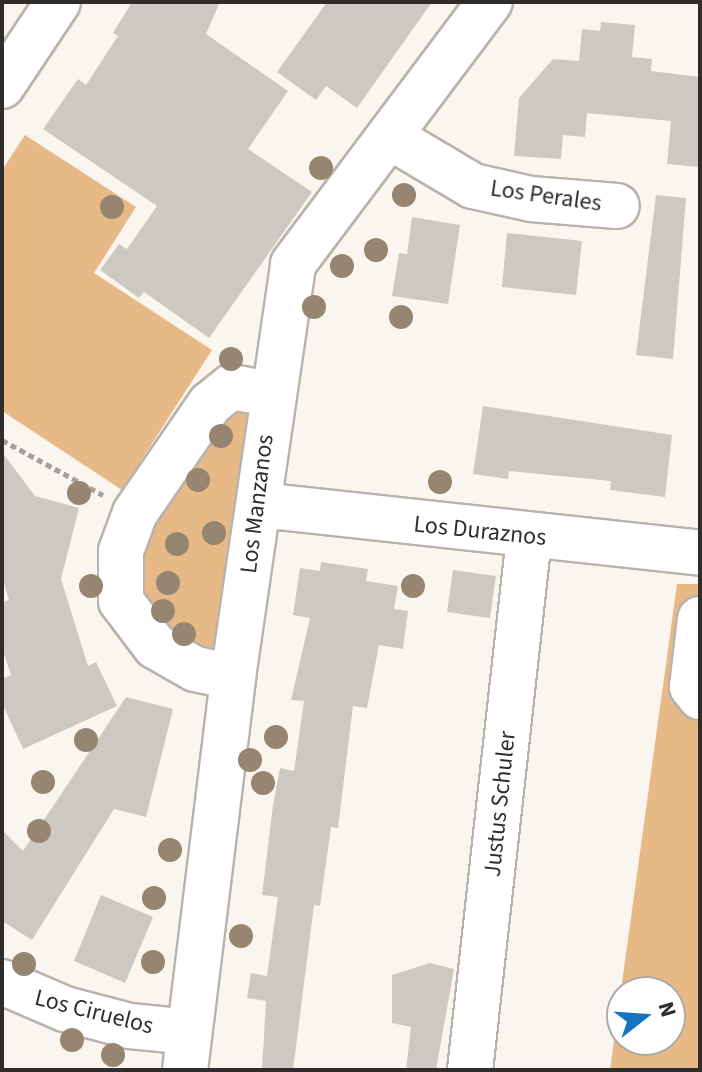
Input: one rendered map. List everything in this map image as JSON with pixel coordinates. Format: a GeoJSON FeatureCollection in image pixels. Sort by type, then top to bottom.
{"type":"FeatureCollection","features":[{"type":"Feature","properties":{"kind":"street"},"geometry":{"type":"LineString","coordinates":[[2,86],[58,2]]}},
{"type":"Feature","properties":{"kind":"street","name":"Los Manzanos"},"geometry":{"type":"LineString","coordinates":[[187,1051],[233,677],[260,505],[271,394],[293,264],[392,138],[490,2]]}},
{"type":"Feature","properties":{"kind":"street","name":"Los Perales"},"geometry":{"type":"LineString","coordinates":[[392,138],[473,186],[531,199],[617,206]]}},
{"type":"Feature","properties":{"kind":"street"},"geometry":{"type":"LineString","coordinates":[[233,677],[195,669],[155,646],[121,601],[121,551],[135,513],[210,404],[231,387],[271,394]]}},
{"type":"Feature","properties":{"kind":"street","name":"Los Duraznos"},"geometry":{"type":"LineString","coordinates":[[260,505],[529,537],[700,553]]}},
{"type":"Feature","properties":{"kind":"street","name":"Justus Schuler"},"geometry":{"type":"LineString","coordinates":[[470,1070],[529,537]]}},
{"type":"Feature","properties":{"kind":"street"},"geometry":{"type":"LineString","coordinates":[[700,619],[692,687],[700,697]]}},
{"type":"Feature","properties":{"kind":"street","name":"Los Ciruelos"},"geometry":{"type":"LineString","coordinates":[[2,982],[65,1009],[130,1026],[187,1051]]}},
{"type":"Feature","properties":{"kind":"path"},"geometry":{"type":"LineString","coordinates":[[2,440],[135,513]]}},
{"type":"Feature","properties":{"kind":"shaded area"},"geometry":{"type":"Polygon","coordinates":[[[25,135],[136,207],[94,273],[212,350],[122,490],[2,411],[2,170],[25,135]]]}},
{"type":"Feature","properties":{"kind":"shaded area"},"geometry":{"type":"Polygon","coordinates":[[[228,401],[251,407],[221,659],[198,662],[129,595],[130,545],[228,401]]]}},
{"type":"Feature","properties":{"kind":"shaded area"},"geometry":{"type":"Polygon","coordinates":[[[677,584],[700,584],[700,1070],[610,1070],[612,1056],[686,1056],[686,976],[623,976],[677,584]]]}},
{"type":"Feature","properties":{"kind":"building"},"geometry":{"type":"Polygon","coordinates":[[[132,2],[220,2],[206,34],[288,91],[248,149],[312,192],[209,338],[144,292],[139,298],[100,270],[119,244],[127,249],[157,206],[43,129],[78,79],[86,85],[118,36],[113,33],[132,2]]]}},
{"type":"Feature","properties":{"kind":"building"},"geometry":{"type":"Polygon","coordinates":[[[327,2],[432,2],[357,108],[326,86],[316,100],[277,72],[327,2]]]}},
{"type":"Feature","properties":{"kind":"building"},"geometry":{"type":"Polygon","coordinates":[[[601,22],[635,25],[632,57],[652,59],[651,71],[700,77],[700,167],[667,164],[671,121],[587,113],[585,137],[563,135],[561,159],[514,156],[519,98],[553,59],[579,61],[582,29],[600,31],[601,22]]]}},
{"type":"Feature","properties":{"kind":"building"},"geometry":{"type":"Polygon","coordinates":[[[656,195],[686,198],[673,359],[636,355],[656,195]]]}},
{"type":"Feature","properties":{"kind":"building"},"geometry":{"type":"Polygon","coordinates":[[[412,217],[460,225],[448,304],[392,296],[399,253],[407,254],[412,217]]]}},
{"type":"Feature","properties":{"kind":"building"},"geometry":{"type":"Polygon","coordinates":[[[507,233],[582,241],[576,295],[502,287],[507,233]]]}},
{"type":"Feature","properties":{"kind":"building"},"geometry":{"type":"Polygon","coordinates":[[[483,406],[672,435],[665,497],[610,490],[611,481],[509,471],[508,479],[473,474],[483,406]]]}},
{"type":"Feature","properties":{"kind":"building"},"geometry":{"type":"Polygon","coordinates":[[[2,452],[35,496],[79,508],[61,579],[88,666],[96,662],[117,706],[23,749],[2,703],[2,679],[11,675],[2,648],[2,602],[9,600],[2,577],[2,452]]]}},
{"type":"Feature","properties":{"kind":"building"},"geometry":{"type":"Polygon","coordinates":[[[321,562],[368,569],[366,581],[398,586],[394,609],[408,611],[403,649],[379,645],[367,708],[353,706],[338,828],[331,827],[320,906],[314,905],[293,1070],[262,1070],[266,1001],[247,998],[251,973],[267,976],[278,897],[262,895],[273,805],[280,768],[294,771],[304,701],[291,700],[310,618],[293,615],[300,568],[320,571],[321,562]]]}},
{"type":"Feature","properties":{"kind":"building"},"geometry":{"type":"Polygon","coordinates":[[[453,570],[496,576],[490,618],[447,612],[453,570]]]}},
{"type":"Feature","properties":{"kind":"building"},"geometry":{"type":"Polygon","coordinates":[[[126,697],[173,709],[146,817],[114,809],[32,940],[2,921],[2,830],[23,851],[126,697]]]}},
{"type":"Feature","properties":{"kind":"building"},"geometry":{"type":"Polygon","coordinates":[[[101,895],[153,917],[125,983],[74,961],[101,895]]]}},
{"type":"Feature","properties":{"kind":"building"},"geometry":{"type":"Polygon","coordinates":[[[430,963],[454,969],[436,1070],[406,1070],[411,1027],[392,1023],[392,975],[430,963]]]}}]}
